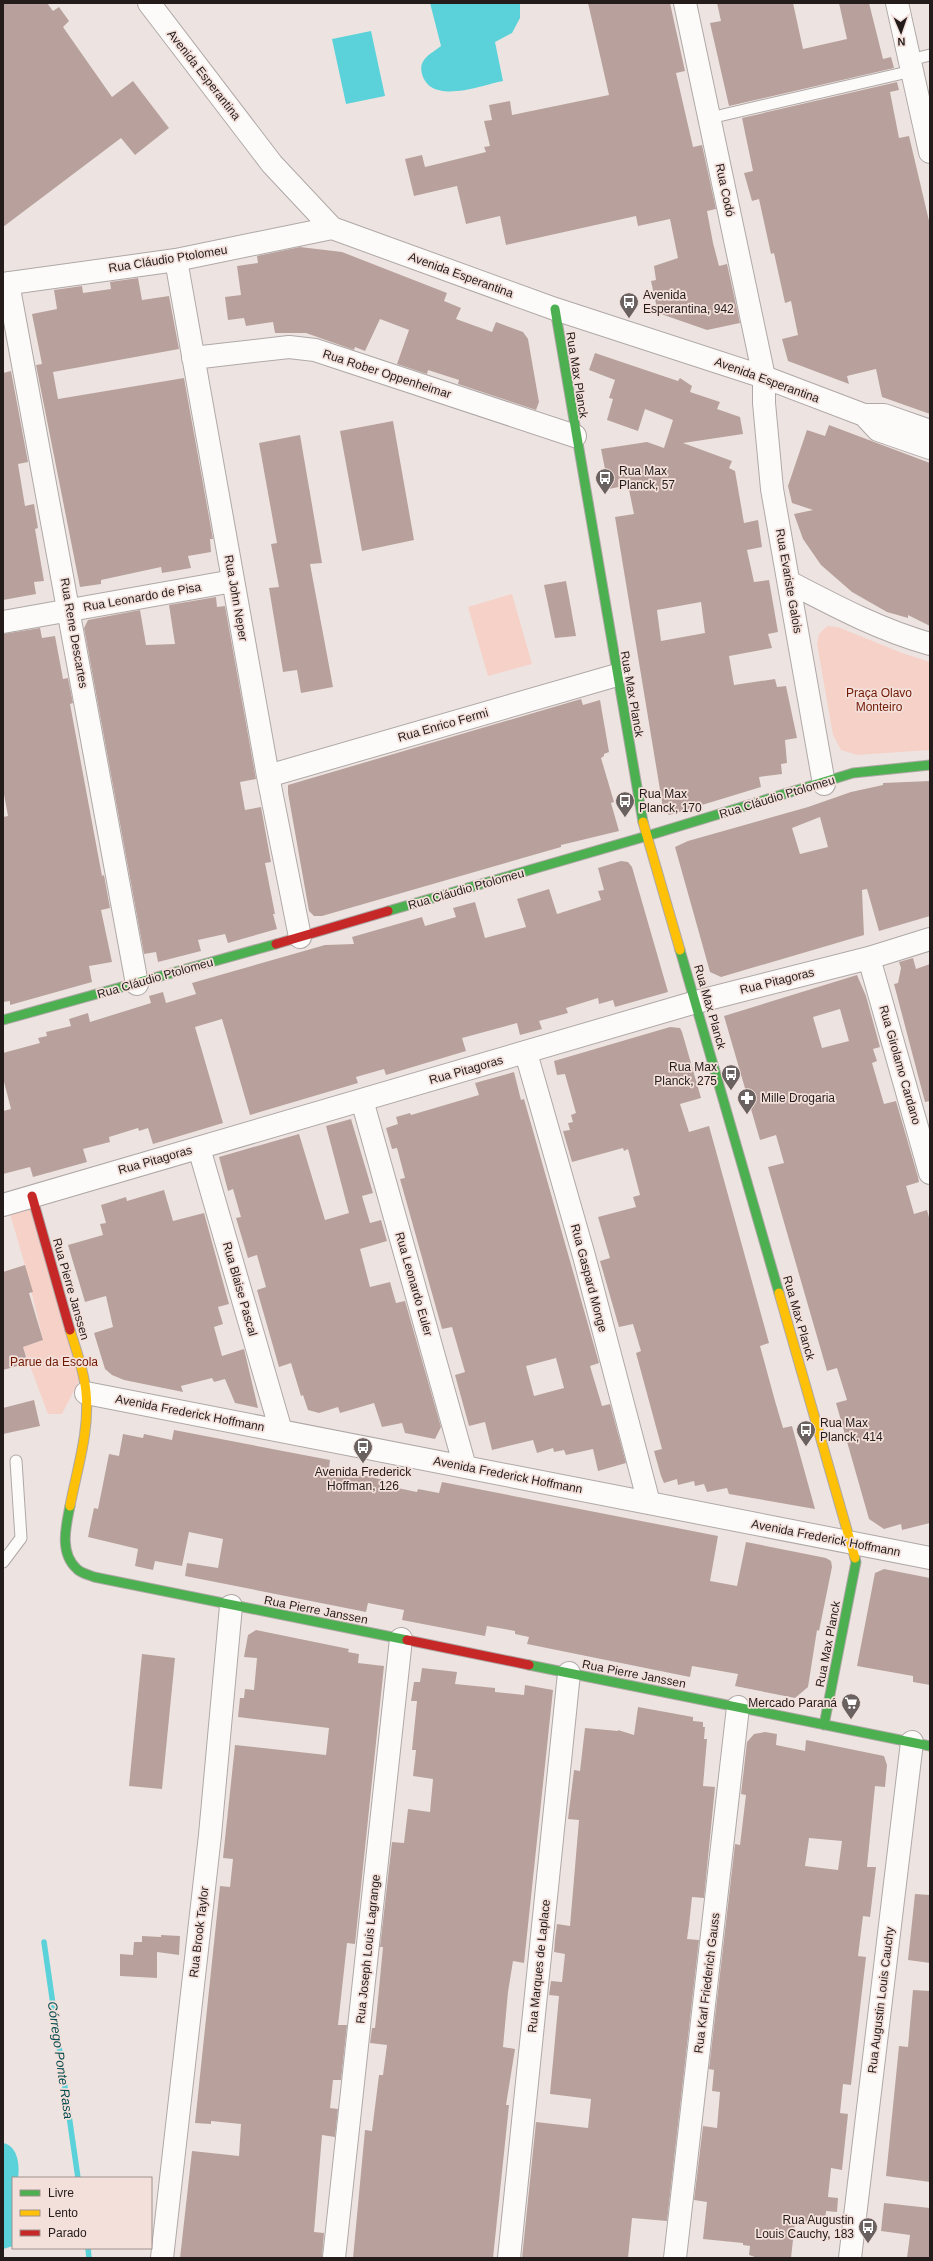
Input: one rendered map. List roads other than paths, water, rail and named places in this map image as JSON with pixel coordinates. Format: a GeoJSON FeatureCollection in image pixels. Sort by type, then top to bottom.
{"type":"FeatureCollection","features":[{"type":"Feature","properties":{"kind":"street","name":"Avenida Esperantina"},"geometry":{"type":"LineString","coordinates":[[149,3],[272,164],[332,228],[555,309],[764,377],[864,415],[884,415],[930,431]]}},
{"type":"Feature","properties":{"kind":"street","name":"Rua Codó"},"geometry":{"type":"LineString","coordinates":[[685,3],[764,377]]}},
{"type":"Feature","properties":{"kind":"street"},"geometry":{"type":"LineString","coordinates":[[897,3],[917,62],[930,152]]}},
{"type":"Feature","properties":{"kind":"street","name":"Rua Cláudio Ptolomeu"},"geometry":{"type":"LineString","coordinates":[[6,283],[176,260],[332,228]]}},
{"type":"Feature","properties":{"kind":"street","name":"Rua John Neper"},"geometry":{"type":"LineString","coordinates":[[176,260],[268,776],[300,937]]}},
{"type":"Feature","properties":{"kind":"street","name":"Rua Rene Descartes"},"geometry":{"type":"LineString","coordinates":[[6,283],[70,610],[137,984]]}},
{"type":"Feature","properties":{"kind":"street","name":"Rua Max Planck"},"geometry":{"type":"LineString","coordinates":[[555,309],[575,436],[641,815],[856,1562],[824,1725]]}},
{"type":"Feature","properties":{"kind":"street","name":"Rua Rober Oppenheimar"},"geometry":{"type":"LineString","coordinates":[[193,358],[289,347],[315,350],[575,436]]}},
{"type":"Feature","properties":{"kind":"street","name":"Rua Evariste Galois"},"geometry":{"type":"LineString","coordinates":[[764,377],[764,403],[772,489],[824,784]]}},
{"type":"Feature","properties":{"kind":"street","name":"Avenida Esperantina"},"geometry":{"type":"LineString","coordinates":[[864,415],[878,430],[930,448]]}},
{"type":"Feature","properties":{"kind":"street","name":"Rua Leonardo de Pisa"},"geometry":{"type":"LineString","coordinates":[[3,622],[233,581]]}},
{"type":"Feature","properties":{"kind":"street"},"geometry":{"type":"LineString","coordinates":[[789,582],[847,612],[907,637],[930,644]]}},
{"type":"Feature","properties":{"kind":"street","name":"Rua Enrico Fermi"},"geometry":{"type":"LineString","coordinates":[[268,776],[617,675]]}},
{"type":"Feature","properties":{"kind":"street","name":"Rua Cláudio Ptolomeu"},"geometry":{"type":"LineString","coordinates":[[3,1020],[137,984],[300,937],[824,784],[853,773],[930,765]]}},
{"type":"Feature","properties":{"kind":"street","name":"Rua Pitagoras"},"geometry":{"type":"LineString","coordinates":[[3,1205],[696,1002],[869,958],[930,939]]}},
{"type":"Feature","properties":{"kind":"street","name":"Rua Girolamo Cardano"},"geometry":{"type":"LineString","coordinates":[[869,958],[930,1173]]}},
{"type":"Feature","properties":{"kind":"street","name":"Rua Gaspard Monge"},"geometry":{"type":"LineString","coordinates":[[526,1053],[584,1256],[650,1503]]}},
{"type":"Feature","properties":{"kind":"street","name":"Rua Leonardo Euler"},"geometry":{"type":"LineString","coordinates":[[362,1100],[465,1467]]}},
{"type":"Feature","properties":{"kind":"street","name":"Rua Blaise Pascal"},"geometry":{"type":"LineString","coordinates":[[199,1148],[281,1431]]}},
{"type":"Feature","properties":{"kind":"street","name":"Rua Pierre Janssen"},"geometry":{"type":"LineString","coordinates":[[32,1196],[83,1372],[86,1393],[86,1426],[65,1530],[66,1551],[77,1569],[94,1577],[231,1606],[921,1744]]}},
{"type":"Feature","properties":{"kind":"street","name":"Avenida Frederick Hoffmann"},"geometry":{"type":"LineString","coordinates":[[86,1393],[930,1558]]}},
{"type":"Feature","properties":{"kind":"street","name":"Rua Brook Taylor"},"geometry":{"type":"LineString","coordinates":[[162,2258],[210,1835],[231,1606]]}},
{"type":"Feature","properties":{"kind":"street","name":"Rua Joseph Louis Lagrange"},"geometry":{"type":"LineString","coordinates":[[334,2258],[401,1639]]}},
{"type":"Feature","properties":{"kind":"street","name":"Rua Marques de Laplace"},"geometry":{"type":"LineString","coordinates":[[509,2258],[570,1673]]}},
{"type":"Feature","properties":{"kind":"street","name":"Rua Karl Friederich Gauss"},"geometry":{"type":"LineString","coordinates":[[675,2258],[738,1707]]}},
{"type":"Feature","properties":{"kind":"street","name":"Rua Augustin Louis Cauchy"},"geometry":{"type":"LineString","coordinates":[[850,2258],[921,1744]]}},
{"type":"Feature","properties":{"kind":"lane"},"geometry":{"type":"LineString","coordinates":[[710,118],[917,62]]}},
{"type":"Feature","properties":{"kind":"lane"},"geometry":{"type":"LineString","coordinates":[[3,1562],[21,1538],[16,1461]]}},
{"type":"Feature","properties":{"kind":"water"},"geometry":{"type":"Polygon","coordinates":[[[430,3],[520,3],[520,18],[512,33],[495,42],[503,81],[458,91],[436,89],[427,84],[422,74],[422,64],[426,57],[441,46],[430,3]]]}},
{"type":"Feature","properties":{"kind":"water"},"geometry":{"type":"Polygon","coordinates":[[[371,31],[385,96],[346,104],[332,39],[371,31]]]}},
{"type":"Feature","properties":{"kind":"water"},"geometry":{"type":"Polygon","coordinates":[[[3,2143],[12,2148],[15,2152],[19,2167],[18,2177],[12,2177],[12,2246],[3,2249],[3,2143]]]}},
{"type":"Feature","properties":{"kind":"waterway","name":"Córrego Ponte Rasa"},"geometry":{"type":"LineString","coordinates":[[44,1942],[78,2177]]}},
{"type":"Feature","properties":{"kind":"waterway","name":"Córrego Ponte Rasa"},"geometry":{"type":"LineString","coordinates":[[88,2249],[89,2258]]}},
{"type":"Feature","properties":{"kind":"place","name":"Avenida Esperantina, 942"},"geometry":{"type":"Point","coordinates":[629,319]}},
{"type":"Feature","properties":{"kind":"place","name":"Rua Max Planck, 57"},"geometry":{"type":"Point","coordinates":[605,495]}},
{"type":"Feature","properties":{"kind":"place","name":"Rua Max Planck, 170"},"geometry":{"type":"Point","coordinates":[625,818]}},
{"type":"Feature","properties":{"kind":"place","name":"Rua Max Planck, 275"},"geometry":{"type":"Point","coordinates":[731,1091]}},
{"type":"Feature","properties":{"kind":"place","name":"Mille Drogaria"},"geometry":{"type":"Point","coordinates":[747,1115]}},
{"type":"Feature","properties":{"kind":"place","name":"Rua Max Planck, 414"},"geometry":{"type":"Point","coordinates":[806,1447]}},
{"type":"Feature","properties":{"kind":"place","name":"Avenida Frederick Hoffman, 126"},"geometry":{"type":"Point","coordinates":[363,1464]}},
{"type":"Feature","properties":{"kind":"place","name":"Mercado Paraná"},"geometry":{"type":"Point","coordinates":[851,1720]}},
{"type":"Feature","properties":{"kind":"place","name":"Rua Augustin Louis Cauchy, 183"},"geometry":{"type":"Point","coordinates":[868,2244]}},
{"type":"Feature","properties":{"kind":"park label","name":"Praça Olavo Monteiro"},"geometry":{"type":"Point","coordinates":[879,700]}},
{"type":"Feature","properties":{"kind":"park label","name":"Parue da Escola"},"geometry":{"type":"Point","coordinates":[54,1362]}}]}
